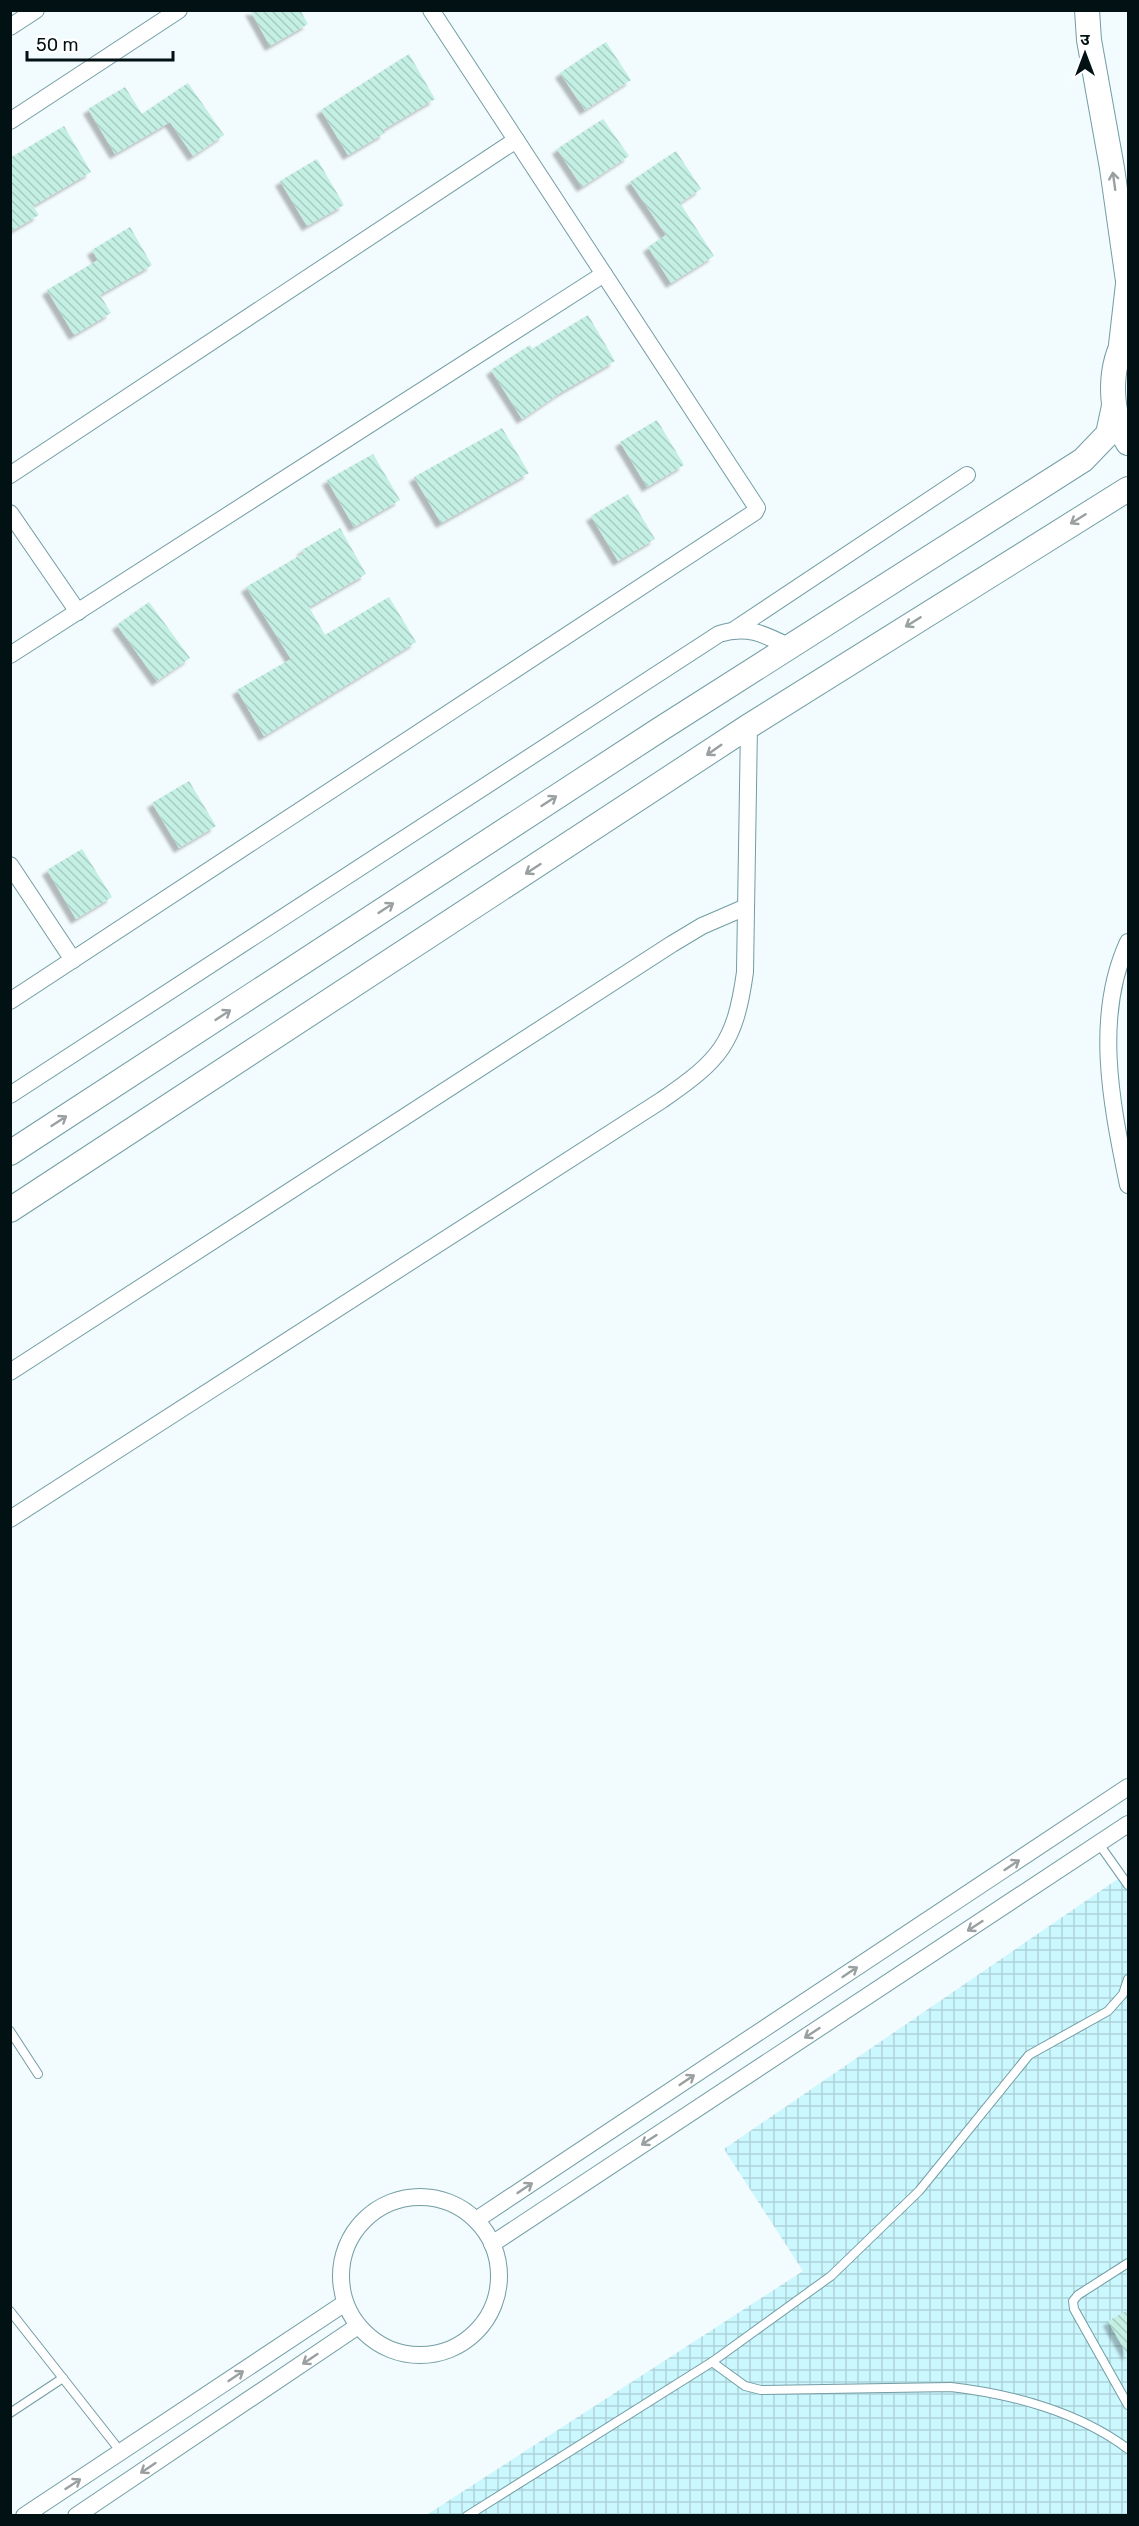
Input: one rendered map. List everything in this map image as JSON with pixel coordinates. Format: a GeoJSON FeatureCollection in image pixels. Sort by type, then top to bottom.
{"type":"FeatureCollection","features":[{"type":"Feature","properties":{"kind":"street"},"geometry":{"type":"LineString","coordinates":[[10,27],[36,10]]}},
{"type":"Feature","properties":{"kind":"street"},"geometry":{"type":"LineString","coordinates":[[10,121],[179,10]]}},
{"type":"Feature","properties":{"kind":"street"},"geometry":{"type":"LineString","coordinates":[[10,1001],[755,512],[755,502],[431,10]]}},
{"type":"Feature","properties":{"kind":"street"},"geometry":{"type":"LineString","coordinates":[[1071,10],[1089,40]]}},
{"type":"Feature","properties":{"kind":"street"},"geometry":{"type":"LineString","coordinates":[[10,1153],[790,647],[1083,460],[1108,434],[1114,406],[1113,375],[1125,339],[1128,282],[1112,168],[1089,40],[1087,10]]}},
{"type":"Feature","properties":{"kind":"street"},"geometry":{"type":"LineString","coordinates":[[10,476],[516,140]]}},
{"type":"Feature","properties":{"kind":"street"},"geometry":{"type":"LineString","coordinates":[[10,655],[604,274]]}},
{"type":"Feature","properties":{"kind":"street"},"geometry":{"type":"LineString","coordinates":[[1114,406],[1128,443]]}},
{"type":"Feature","properties":{"kind":"street"},"geometry":{"type":"LineString","coordinates":[[734,630],[967,475]]}},
{"type":"Feature","properties":{"kind":"street"},"geometry":{"type":"LineString","coordinates":[[10,1210],[749,726],[1128,489]]}},
{"type":"Feature","properties":{"kind":"street"},"geometry":{"type":"LineString","coordinates":[[10,513],[78,612]]}},
{"type":"Feature","properties":{"kind":"street"},"geometry":{"type":"LineString","coordinates":[[10,1095],[719,634],[734,630],[759,631],[790,647]]}},
{"type":"Feature","properties":{"kind":"street"},"geometry":{"type":"LineString","coordinates":[[10,1520],[699,1075],[718,1056],[730,1036],[740,1008],[745,972],[749,726]]}},
{"type":"Feature","properties":{"kind":"street"},"geometry":{"type":"LineString","coordinates":[[10,865],[73,960]]}},
{"type":"Feature","properties":{"kind":"street"},"geometry":{"type":"LineString","coordinates":[[10,1372],[672,944],[702,926],[746,907]]}},
{"type":"Feature","properties":{"kind":"street"},"geometry":{"type":"LineString","coordinates":[[1128,942],[1117,967],[1109,1027],[1114,1113],[1128,1185]]}},
{"type":"Feature","properties":{"kind":"street"},"geometry":{"type":"LineString","coordinates":[[476,2220],[1128,1787]]}},
{"type":"Feature","properties":{"kind":"street"},"geometry":{"type":"LineString","coordinates":[[492,2244],[1128,1824]]}},
{"type":"Feature","properties":{"kind":"street"},"geometry":{"type":"LineString","coordinates":[[428,2198],[454,2205],[476,2220],[492,2244],[499,2268],[498,2293],[488,2317],[472,2336],[458,2345],[426,2355],[400,2353],[377,2343],[358,2326],[345,2303],[340,2277],[345,2251],[357,2227],[377,2210],[402,2199],[428,2198]]}},
{"type":"Feature","properties":{"kind":"street"},"geometry":{"type":"LineString","coordinates":[[24,2516],[345,2303]]}},
{"type":"Feature","properties":{"kind":"street"},"geometry":{"type":"LineString","coordinates":[[76,2516],[358,2326]]}},
{"type":"Feature","properties":{"kind":"lane"},"geometry":{"type":"LineString","coordinates":[[1098,1844],[1128,1885]]}},
{"type":"Feature","properties":{"kind":"lane"},"geometry":{"type":"LineString","coordinates":[[467,2516],[712,2362],[831,2277],[919,2192],[1029,2055],[1108,2011],[1123,1994],[1128,1979]]}},
{"type":"Feature","properties":{"kind":"lane"},"geometry":{"type":"LineString","coordinates":[[10,2031],[38,2074]]}},
{"type":"Feature","properties":{"kind":"lane"},"geometry":{"type":"LineString","coordinates":[[1128,2263],[1078,2295],[1073,2301],[1074,2309],[1128,2405]]}},
{"type":"Feature","properties":{"kind":"lane"},"geometry":{"type":"LineString","coordinates":[[10,2312],[121,2453]]}},
{"type":"Feature","properties":{"kind":"lane"},"geometry":{"type":"LineString","coordinates":[[712,2362],[745,2386],[761,2390],[951,2387],[976,2390],[1088,2422],[1127,2445]]}},
{"type":"Feature","properties":{"kind":"lane"},"geometry":{"type":"LineString","coordinates":[[10,2413],[63,2378]]}},
{"type":"Feature","properties":{"kind":"shaded area"},"geometry":{"type":"Polygon","coordinates":[[[1128,1872],[1128,2515],[425,2516],[803,2271],[724,2149],[1128,1872]]]}},
{"type":"Feature","properties":{"kind":"building"},"geometry":{"type":"Polygon","coordinates":[[[250,10],[300,10],[308,24],[270,46],[250,10]]]}},
{"type":"Feature","properties":{"kind":"building"},"geometry":{"type":"Polygon","coordinates":[[[606,42],[631,80],[585,110],[560,73],[606,42]]]}},
{"type":"Feature","properties":{"kind":"building"},"geometry":{"type":"Polygon","coordinates":[[[409,54],[435,99],[383,130],[385,133],[348,155],[321,110],[409,54]]]}},
{"type":"Feature","properties":{"kind":"building"},"geometry":{"type":"Polygon","coordinates":[[[188,83],[224,135],[193,156],[170,122],[115,154],[88,109],[125,87],[142,114],[188,83]]]}},
{"type":"Feature","properties":{"kind":"building"},"geometry":{"type":"Polygon","coordinates":[[[603,119],[629,156],[582,187],[557,149],[603,119]]]}},
{"type":"Feature","properties":{"kind":"building"},"geometry":{"type":"Polygon","coordinates":[[[64,126],[91,172],[33,206],[39,215],[10,232],[10,158],[64,126]]]}},
{"type":"Feature","properties":{"kind":"building"},"geometry":{"type":"Polygon","coordinates":[[[676,151],[701,189],[680,203],[714,256],[671,283],[648,247],[666,235],[630,182],[676,151]]]}},
{"type":"Feature","properties":{"kind":"building"},"geometry":{"type":"Polygon","coordinates":[[[317,159],[344,205],[307,226],[280,181],[317,159]]]}},
{"type":"Feature","properties":{"kind":"building"},"geometry":{"type":"Polygon","coordinates":[[[130,227],[152,265],[100,295],[111,313],[74,335],[47,290],[98,260],[92,250],[130,227]]]}},
{"type":"Feature","properties":{"kind":"building"},"geometry":{"type":"Polygon","coordinates":[[[588,315],[615,361],[560,393],[522,419],[491,370],[530,345],[532,349],[588,315]]]}},
{"type":"Feature","properties":{"kind":"building"},"geometry":{"type":"Polygon","coordinates":[[[657,420],[684,465],[647,487],[620,442],[657,420]]]}},
{"type":"Feature","properties":{"kind":"building"},"geometry":{"type":"Polygon","coordinates":[[[502,428],[529,473],[441,523],[414,477],[502,428]]]}},
{"type":"Feature","properties":{"kind":"building"},"geometry":{"type":"Polygon","coordinates":[[[373,454],[400,500],[354,527],[327,480],[373,454]]]}},
{"type":"Feature","properties":{"kind":"building"},"geometry":{"type":"Polygon","coordinates":[[[628,494],[655,539],[618,561],[591,516],[628,494]]]}},
{"type":"Feature","properties":{"kind":"building"},"geometry":{"type":"Polygon","coordinates":[[[340,528],[366,574],[309,607],[325,635],[389,597],[416,642],[264,736],[237,690],[291,659],[246,587],[304,553],[302,550],[340,528]]]}},
{"type":"Feature","properties":{"kind":"building"},"geometry":{"type":"Polygon","coordinates":[[[149,602],[190,658],[157,681],[117,625],[149,602]]]}},
{"type":"Feature","properties":{"kind":"building"},"geometry":{"type":"Polygon","coordinates":[[[189,781],[216,826],[179,848],[152,803],[189,781]]]}},
{"type":"Feature","properties":{"kind":"building"},"geometry":{"type":"Polygon","coordinates":[[[82,849],[112,897],[76,919],[47,870],[82,849]]]}},
{"type":"Feature","properties":{"kind":"building"},"geometry":{"type":"Polygon","coordinates":[[[1128,2310],[1128,2356],[1108,2321],[1128,2310]]]}}]}
